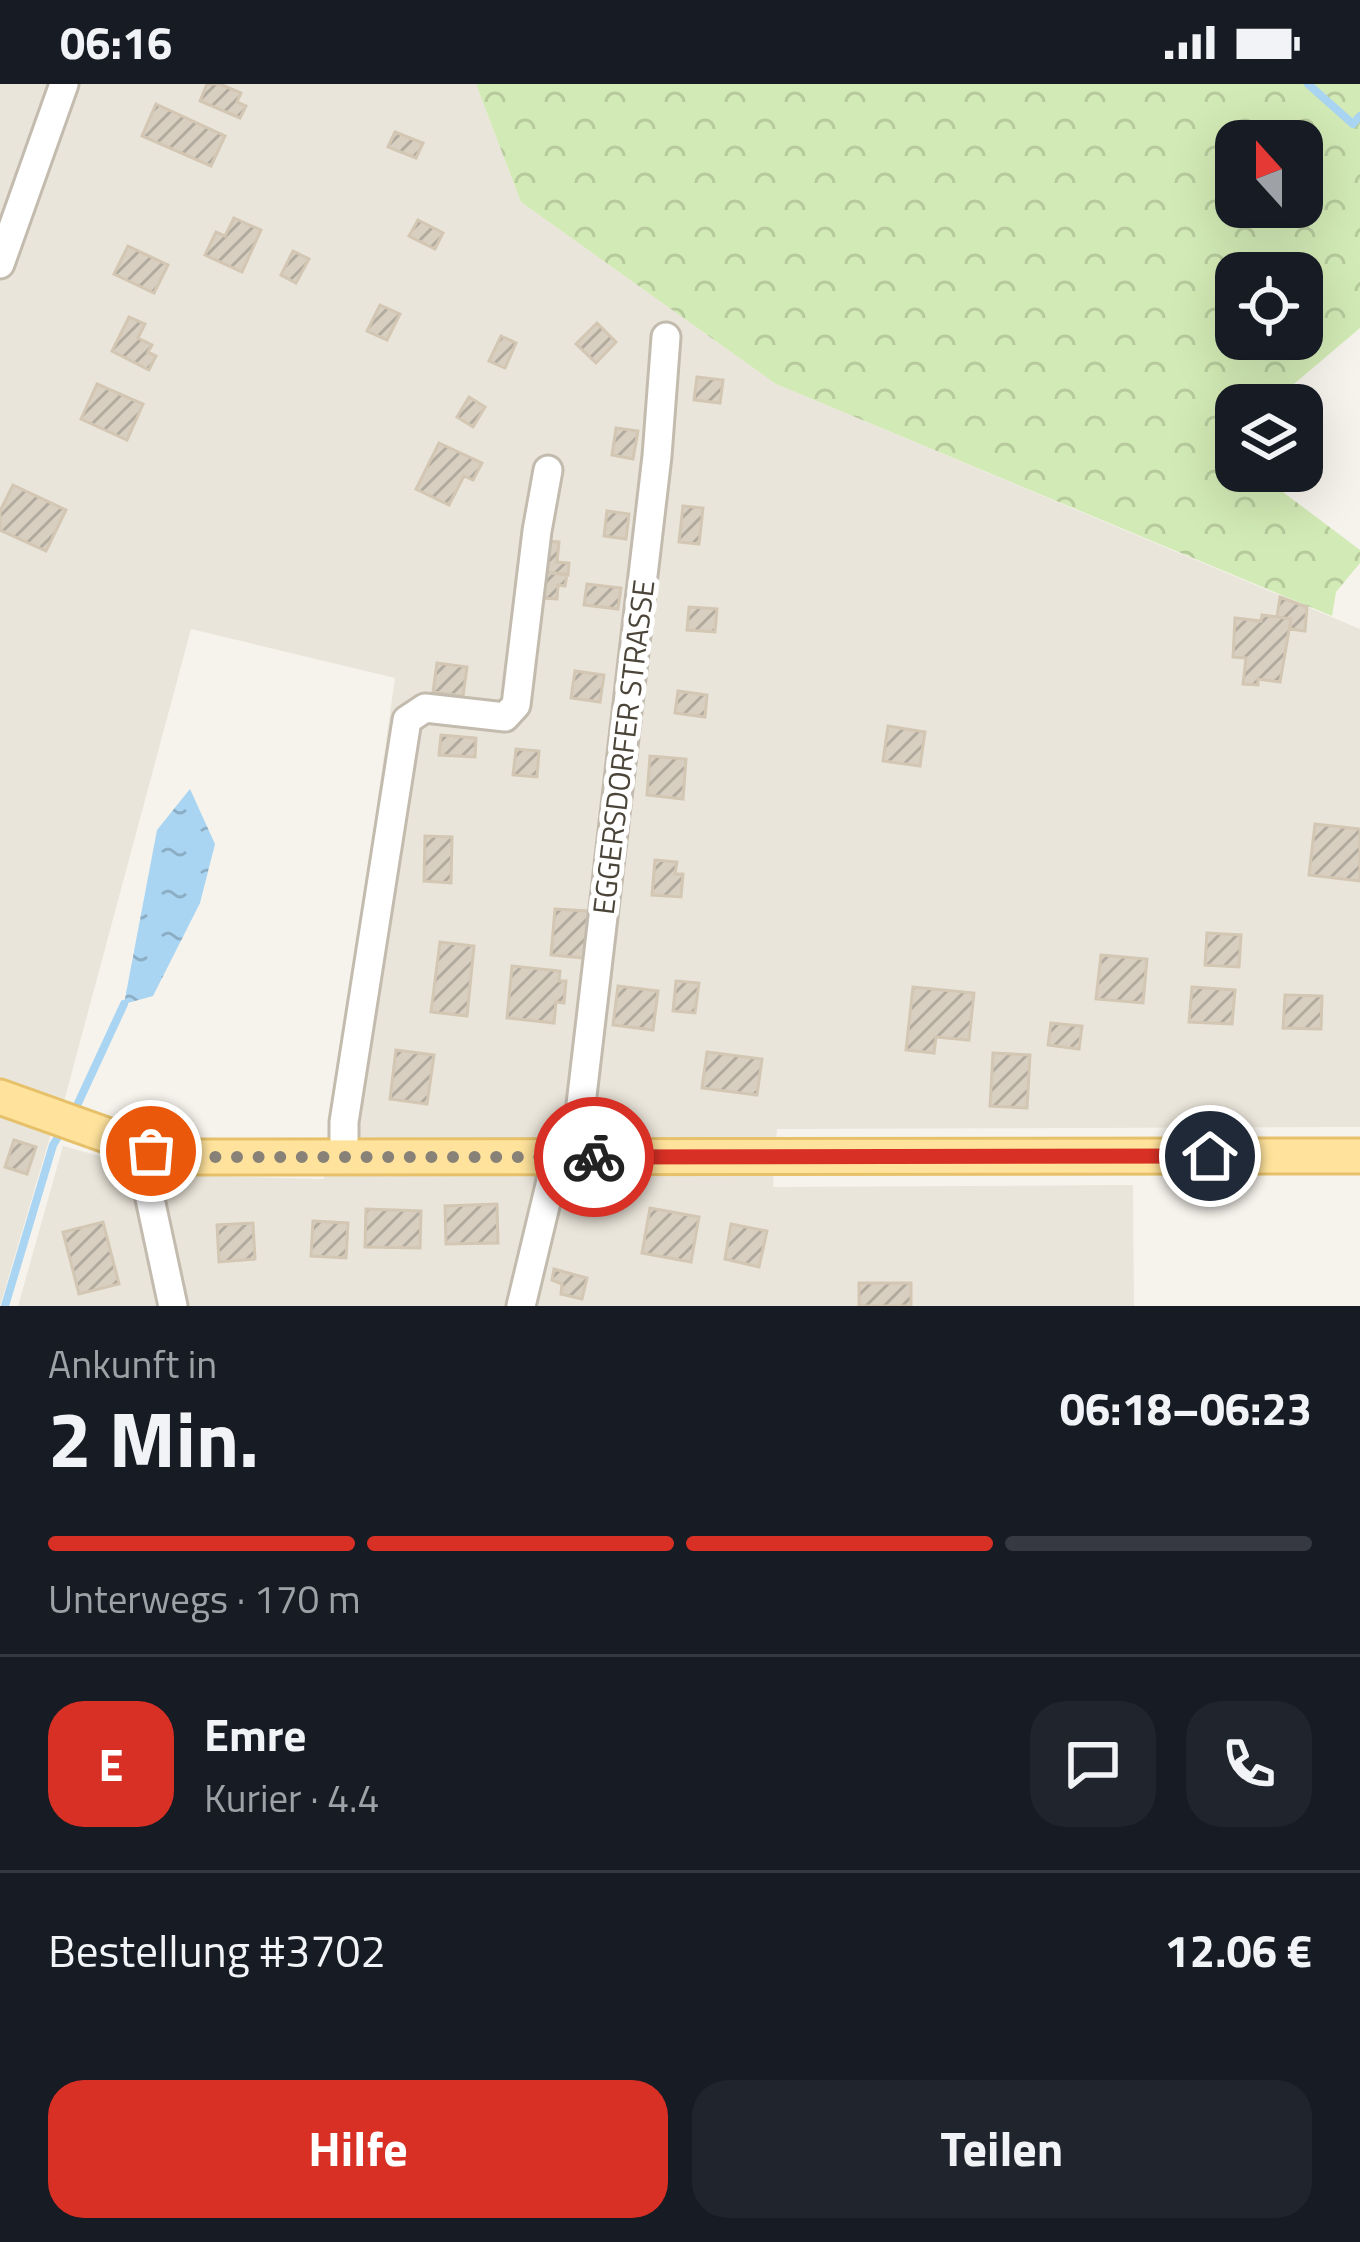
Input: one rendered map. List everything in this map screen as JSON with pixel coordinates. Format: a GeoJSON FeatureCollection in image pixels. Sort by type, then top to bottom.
{"type":"FeatureCollection","features":[{"type":"Feature","properties":{"kind":"main road"},"geometry":{"type":"LineString","coordinates":[[0,1097],[151,1151],[197,1157],[1360,1156]]}},
{"type":"Feature","properties":{"kind":"street"},"geometry":{"type":"LineString","coordinates":[[0,264],[64,84]]}},
{"type":"Feature","properties":{"kind":"street","name":"EGGERSDORFER STRASSE"},"geometry":{"type":"LineString","coordinates":[[521,1306],[550,1180],[565,1158],[580,1113],[667,337]]}},
{"type":"Feature","properties":{"kind":"street"},"geometry":{"type":"LineString","coordinates":[[344,1158],[344,1122],[407,720],[425,708],[505,717],[516,705],[548,470]]}},
{"type":"Feature","properties":{"kind":"street"},"geometry":{"type":"LineString","coordinates":[[151,1151],[146,1180],[173,1306]]}},
{"type":"Feature","properties":{"kind":"shaded area"},"geometry":{"type":"Polygon","coordinates":[[[0,84],[476,84],[521,202],[776,384],[1360,629],[1360,1127],[777,1129],[773,1187],[1133,1185],[1134,1306],[18,1306],[63,1146],[168,1175],[324,1179],[395,678],[191,629],[59,1120],[0,1306],[0,84]]]}},
{"type":"Feature","properties":{"kind":"green space"},"geometry":{"type":"Polygon","coordinates":[[[476,84],[1360,84],[1360,328],[1323,359],[1323,252],[1215,252],[1215,360],[1322,360],[1294,384],[1215,384],[1215,492],[1283,492],[1360,550],[1360,563],[1336,592],[1332,616],[776,384],[521,202],[476,84]]]}},
{"type":"Feature","properties":{"kind":"water"},"geometry":{"type":"Polygon","coordinates":[[[190,789],[215,844],[200,903],[153,996],[124,1004],[157,830],[190,789]]]}},
{"type":"Feature","properties":{"kind":"building"},"geometry":{"type":"Polygon","coordinates":[[[207,84],[241,93],[237,102],[246,106],[240,118],[200,101],[207,84]]]}},
{"type":"Feature","properties":{"kind":"building"},"geometry":{"type":"Polygon","coordinates":[[[156,104],[225,136],[211,166],[142,136],[156,104]]]}},
{"type":"Feature","properties":{"kind":"building"},"geometry":{"type":"Polygon","coordinates":[[[395,132],[423,143],[416,158],[388,147],[395,132]]]}},
{"type":"Feature","properties":{"kind":"building"},"geometry":{"type":"Polygon","coordinates":[[[234,218],[261,230],[242,272],[205,255],[216,232],[225,236],[234,218]]]}},
{"type":"Feature","properties":{"kind":"building"},"geometry":{"type":"Polygon","coordinates":[[[418,220],[443,233],[435,249],[409,236],[418,220]]]}},
{"type":"Feature","properties":{"kind":"building"},"geometry":{"type":"Polygon","coordinates":[[[128,246],[168,265],[154,293],[114,274],[128,246]]]}},
{"type":"Feature","properties":{"kind":"building"},"geometry":{"type":"Polygon","coordinates":[[[293,251],[309,259],[296,283],[281,275],[293,251]]]}},
{"type":"Feature","properties":{"kind":"building"},"geometry":{"type":"Polygon","coordinates":[[[380,305],[400,314],[387,340],[367,331],[380,305]]]}},
{"type":"Feature","properties":{"kind":"building"},"geometry":{"type":"Polygon","coordinates":[[[129,317],[145,324],[138,338],[152,345],[148,352],[156,356],[149,370],[112,351],[129,317]]]}},
{"type":"Feature","properties":{"kind":"building"},"geometry":{"type":"Polygon","coordinates":[[[597,323],[616,342],[596,363],[576,344],[597,323]]]}},
{"type":"Feature","properties":{"kind":"building"},"geometry":{"type":"Polygon","coordinates":[[[501,336],[516,343],[505,368],[489,361],[501,336]]]}},
{"type":"Feature","properties":{"kind":"building"},"geometry":{"type":"Polygon","coordinates":[[[697,377],[723,380],[720,403],[694,400],[697,377]]]}},
{"type":"Feature","properties":{"kind":"building"},"geometry":{"type":"Polygon","coordinates":[[[97,384],[143,404],[127,440],[81,419],[97,384]]]}},
{"type":"Feature","properties":{"kind":"building"},"geometry":{"type":"Polygon","coordinates":[[[469,397],[485,407],[473,427],[457,417],[469,397]]]}},
{"type":"Feature","properties":{"kind":"building"},"geometry":{"type":"Polygon","coordinates":[[[616,428],[638,431],[633,459],[612,455],[616,428]]]}},
{"type":"Feature","properties":{"kind":"building"},"geometry":{"type":"Polygon","coordinates":[[[439,443],[482,463],[473,480],[464,476],[449,505],[416,489],[439,443]]]}},
{"type":"Feature","properties":{"kind":"building"},"geometry":{"type":"Polygon","coordinates":[[[13,485],[66,510],[46,551],[0,530],[0,511],[13,485]]]}},
{"type":"Feature","properties":{"kind":"building"},"geometry":{"type":"Polygon","coordinates":[[[683,506],[703,508],[699,544],[679,542],[683,506]]]}},
{"type":"Feature","properties":{"kind":"building"},"geometry":{"type":"Polygon","coordinates":[[[607,511],[629,514],[626,539],[604,536],[607,511]]]}},
{"type":"Feature","properties":{"kind":"building"},"geometry":{"type":"Polygon","coordinates":[[[544,541],[559,542],[557,562],[569,563],[568,575],[541,572],[544,541]]]}},
{"type":"Feature","properties":{"kind":"building"},"geometry":{"type":"Polygon","coordinates":[[[544,572],[567,574],[565,586],[558,585],[557,599],[541,598],[544,572]]]}},
{"type":"Feature","properties":{"kind":"building"},"geometry":{"type":"Polygon","coordinates":[[[587,584],[621,588],[618,609],[584,605],[587,584]]]}},
{"type":"Feature","properties":{"kind":"building"},"geometry":{"type":"Polygon","coordinates":[[[1280,597],[1307,607],[1305,631],[1290,629],[1291,619],[1277,617],[1280,597]]]}},
{"type":"Feature","properties":{"kind":"building"},"geometry":{"type":"Polygon","coordinates":[[[689,607],[717,609],[715,632],[687,630],[689,607]]]}},
{"type":"Feature","properties":{"kind":"building"},"geometry":{"type":"Polygon","coordinates":[[[1262,615],[1291,619],[1280,682],[1258,679],[1258,685],[1243,684],[1246,658],[1233,657],[1235,618],[1261,621],[1262,615]]]}},
{"type":"Feature","properties":{"kind":"building"},"geometry":{"type":"Polygon","coordinates":[[[437,663],[467,667],[463,696],[433,692],[437,663]]]}},
{"type":"Feature","properties":{"kind":"building"},"geometry":{"type":"Polygon","coordinates":[[[575,671],[604,675],[600,702],[571,698],[575,671]]]}},
{"type":"Feature","properties":{"kind":"building"},"geometry":{"type":"Polygon","coordinates":[[[678,691],[707,695],[705,717],[675,713],[678,691]]]}},
{"type":"Feature","properties":{"kind":"building"},"geometry":{"type":"Polygon","coordinates":[[[888,726],[925,732],[920,766],[883,761],[888,726]]]}},
{"type":"Feature","properties":{"kind":"building"},"geometry":{"type":"Polygon","coordinates":[[[441,735],[476,738],[475,757],[439,755],[441,735]]]}},
{"type":"Feature","properties":{"kind":"building"},"geometry":{"type":"Polygon","coordinates":[[[516,749],[539,751],[537,777],[513,775],[516,749]]]}},
{"type":"Feature","properties":{"kind":"building"},"geometry":{"type":"Polygon","coordinates":[[[650,756],[686,759],[683,799],[647,795],[650,756]]]}},
{"type":"Feature","properties":{"kind":"building"},"geometry":{"type":"Polygon","coordinates":[[[1315,824],[1360,829],[1360,881],[1309,875],[1315,824]]]}},
{"type":"Feature","properties":{"kind":"building"},"geometry":{"type":"Polygon","coordinates":[[[425,836],[452,837],[451,883],[424,881],[425,836]]]}},
{"type":"Feature","properties":{"kind":"building"},"geometry":{"type":"Polygon","coordinates":[[[655,860],[677,862],[675,874],[683,874],[681,897],[652,895],[655,860]]]}},
{"type":"Feature","properties":{"kind":"building"},"geometry":{"type":"Polygon","coordinates":[[[555,909],[588,911],[584,958],[551,955],[555,909]]]}},
{"type":"Feature","properties":{"kind":"building"},"geometry":{"type":"Polygon","coordinates":[[[1207,933],[1241,935],[1239,967],[1205,965],[1207,933]]]}},
{"type":"Feature","properties":{"kind":"building"},"geometry":{"type":"Polygon","coordinates":[[[440,942],[474,946],[467,1016],[431,1012],[440,942]]]}},
{"type":"Feature","properties":{"kind":"building"},"geometry":{"type":"Polygon","coordinates":[[[1101,955],[1147,959],[1143,1003],[1096,999],[1101,955]]]}},
{"type":"Feature","properties":{"kind":"building"},"geometry":{"type":"Polygon","coordinates":[[[512,966],[560,971],[559,981],[566,981],[564,1003],[556,1002],[554,1023],[507,1018],[512,966]]]}},
{"type":"Feature","properties":{"kind":"building"},"geometry":{"type":"Polygon","coordinates":[[[676,981],[699,983],[695,1013],[673,1011],[676,981]]]}},
{"type":"Feature","properties":{"kind":"building"},"geometry":{"type":"Polygon","coordinates":[[[618,986],[658,991],[653,1030],[613,1025],[618,986]]]}},
{"type":"Feature","properties":{"kind":"building"},"geometry":{"type":"Polygon","coordinates":[[[913,987],[974,993],[969,1040],[936,1037],[934,1053],[906,1050],[913,987]]]}},
{"type":"Feature","properties":{"kind":"building"},"geometry":{"type":"Polygon","coordinates":[[[1192,987],[1235,990],[1232,1024],[1189,1022],[1192,987]]]}},
{"type":"Feature","properties":{"kind":"building"},"geometry":{"type":"Polygon","coordinates":[[[1285,995],[1322,996],[1321,1029],[1283,1028],[1285,995]]]}},
{"type":"Feature","properties":{"kind":"building"},"geometry":{"type":"Polygon","coordinates":[[[1051,1023],[1082,1026],[1079,1049],[1048,1045],[1051,1023]]]}},
{"type":"Feature","properties":{"kind":"building"},"geometry":{"type":"Polygon","coordinates":[[[396,1050],[434,1055],[427,1104],[390,1099],[396,1050]]]}},
{"type":"Feature","properties":{"kind":"building"},"geometry":{"type":"Polygon","coordinates":[[[707,1052],[762,1059],[757,1095],[702,1088],[707,1052]]]}},
{"type":"Feature","properties":{"kind":"building"},"geometry":{"type":"Polygon","coordinates":[[[993,1053],[1030,1055],[1027,1108],[990,1106],[993,1053]]]}},
{"type":"Feature","properties":{"kind":"building"},"geometry":{"type":"Polygon","coordinates":[[[14,1140],[36,1147],[27,1174],[5,1167],[14,1140]]]}},
{"type":"Feature","properties":{"kind":"building"},"geometry":{"type":"Polygon","coordinates":[[[497,1204],[498,1243],[446,1244],[445,1206],[497,1204]]]}},
{"type":"Feature","properties":{"kind":"building"},"geometry":{"type":"Polygon","coordinates":[[[650,1208],[699,1217],[691,1262],[642,1253],[650,1208]]]}},
{"type":"Feature","properties":{"kind":"building"},"geometry":{"type":"Polygon","coordinates":[[[366,1209],[421,1211],[420,1248],[365,1247],[366,1209]]]}},
{"type":"Feature","properties":{"kind":"building"},"geometry":{"type":"Polygon","coordinates":[[[313,1221],[348,1223],[346,1258],[311,1256],[313,1221]]]}},
{"type":"Feature","properties":{"kind":"building"},"geometry":{"type":"Polygon","coordinates":[[[103,1222],[119,1284],[79,1294],[63,1232],[103,1222]]]}},
{"type":"Feature","properties":{"kind":"building"},"geometry":{"type":"Polygon","coordinates":[[[253,1223],[255,1259],[219,1262],[217,1225],[253,1223]]]}},
{"type":"Feature","properties":{"kind":"building"},"geometry":{"type":"Polygon","coordinates":[[[731,1224],[767,1231],[759,1267],[725,1259],[731,1224]]]}},
{"type":"Feature","properties":{"kind":"building"},"geometry":{"type":"Polygon","coordinates":[[[554,1269],[587,1278],[582,1299],[561,1294],[562,1284],[552,1280],[554,1269]]]}},
{"type":"Feature","properties":{"kind":"building"},"geometry":{"type":"Polygon","coordinates":[[[859,1283],[911,1283],[911,1306],[859,1306],[859,1283]]]}},
{"type":"Feature","properties":{"kind":"waterway"},"geometry":{"type":"LineString","coordinates":[[1308,84],[1353,124],[1360,116]]}},
{"type":"Feature","properties":{"kind":"waterway"},"geometry":{"type":"LineString","coordinates":[[74,1112],[124,1004]]}},
{"type":"Feature","properties":{"kind":"waterway"},"geometry":{"type":"LineString","coordinates":[[5,1306],[53,1145],[63,1129]]}},
{"type":"Feature","properties":{"kind":"way so far"},"geometry":{"type":"LineString","coordinates":[[151,1151],[197,1157],[594,1157]]}},
{"type":"Feature","properties":{"kind":"route"},"geometry":{"type":"LineString","coordinates":[[594,1157],[1210,1156]]}}]}
